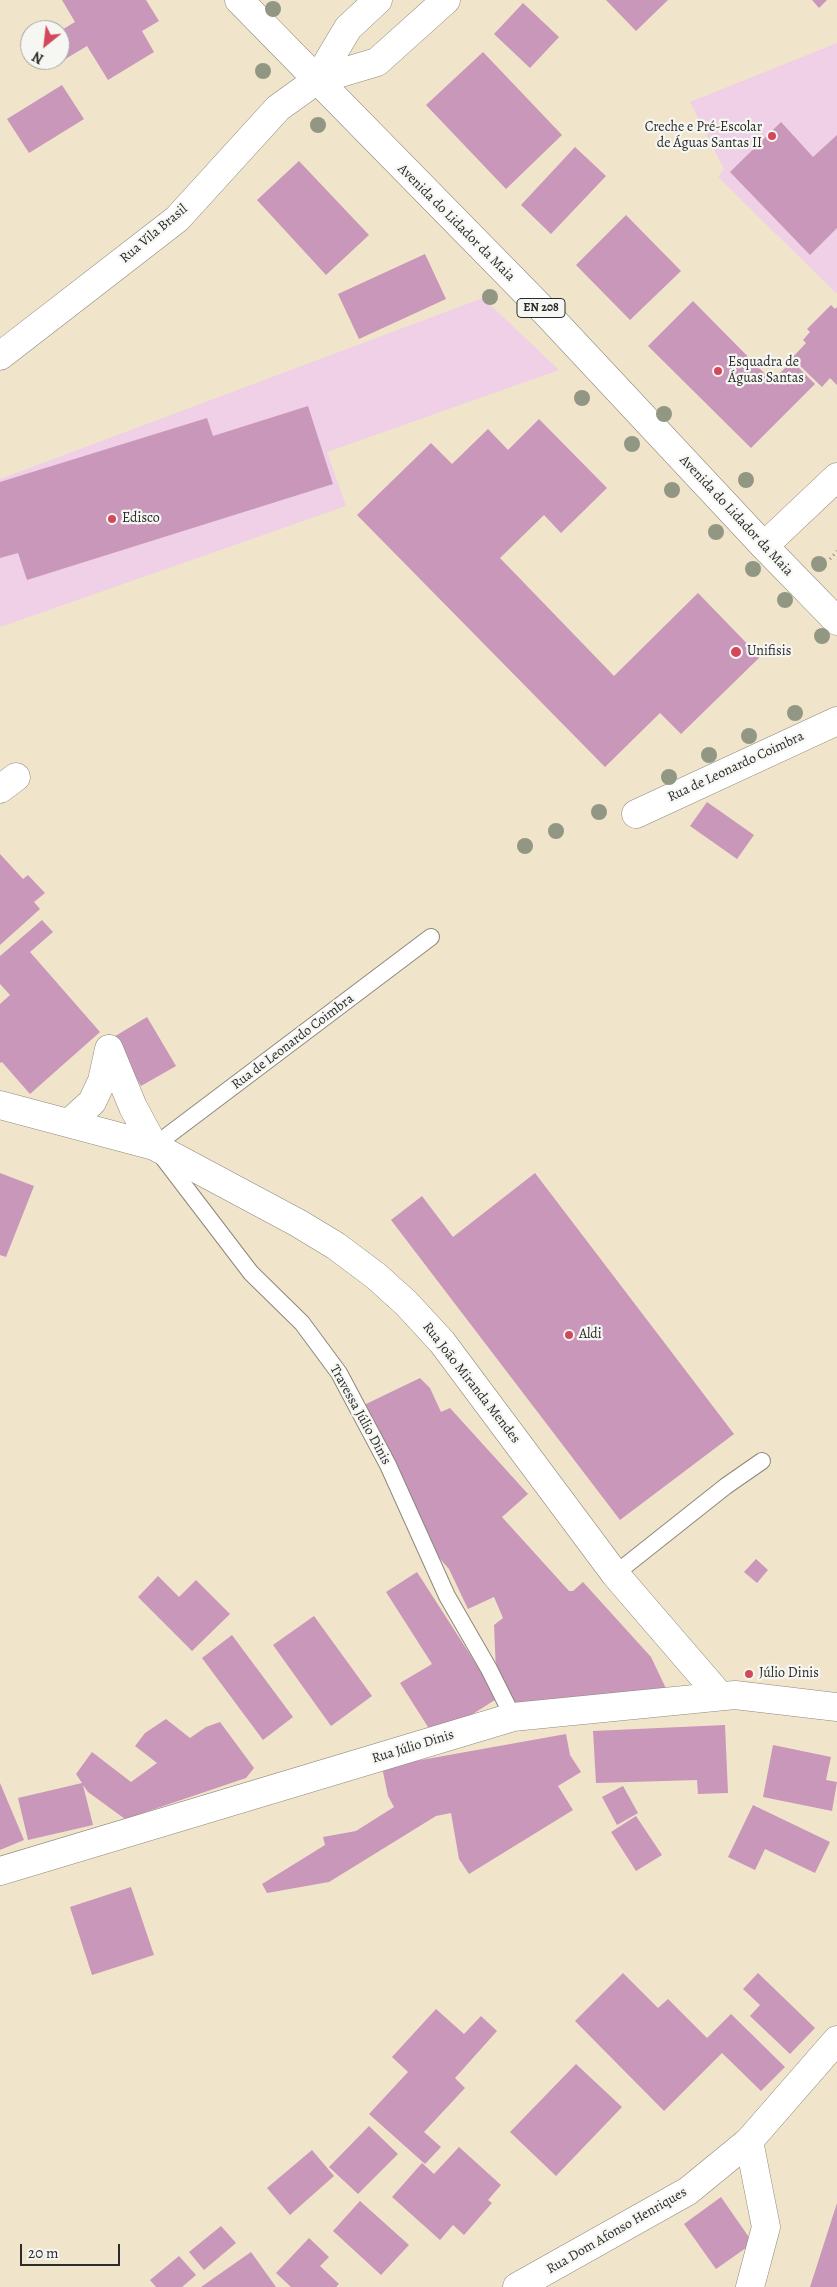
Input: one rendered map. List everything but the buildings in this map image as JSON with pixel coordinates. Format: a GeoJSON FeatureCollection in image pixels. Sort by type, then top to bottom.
{"type":"FeatureCollection","features":[{"type":"Feature","properties":{"kind":"street","name":"Avenida do Lidador da Maia"},"geometry":{"type":"LineString","coordinates":[[239,0],[549,316],[764,546],[837,621]]}},
{"type":"Feature","properties":{"kind":"street"},"geometry":{"type":"LineString","coordinates":[[317,80],[348,28],[378,0]]}},
{"type":"Feature","properties":{"kind":"street"},"geometry":{"type":"LineString","coordinates":[[317,80],[377,62],[446,0]]}},
{"type":"Feature","properties":{"kind":"street","name":"Rua Vila Brasil"},"geometry":{"type":"LineString","coordinates":[[0,356],[177,219],[278,108],[317,80]]}},
{"type":"Feature","properties":{"kind":"street"},"geometry":{"type":"LineString","coordinates":[[764,546],[837,477]]}},
{"type":"Feature","properties":{"kind":"street","name":"Rua de Leonardo Coimbra"},"geometry":{"type":"LineString","coordinates":[[636,814],[837,721]]}},
{"type":"Feature","properties":{"kind":"street","name":"Travessa Júlio Dinis"},"geometry":{"type":"LineString","coordinates":[[70,1122],[92,1102],[102,1081],[109,1049],[133,1107],[154,1146]]}},
{"type":"Feature","properties":{"kind":"street"},"geometry":{"type":"LineString","coordinates":[[0,1105],[70,1122],[154,1146]]}},
{"type":"Feature","properties":{"kind":"street","name":"Rua João Miranda Mendes"},"geometry":{"type":"LineString","coordinates":[[154,1146],[298,1223],[336,1246],[382,1281],[442,1342],[615,1574],[720,1696]]}},
{"type":"Feature","properties":{"kind":"street","name":"Rua Júlio Dinis"},"geometry":{"type":"LineString","coordinates":[[0,1871],[513,1718],[735,1695],[837,1707]]}},
{"type":"Feature","properties":{"kind":"street","name":"Rua Dom Afonso Henriques"},"geometry":{"type":"LineString","coordinates":[[517,2287],[688,2191],[749,2141],[837,2040]]}},
{"type":"Feature","properties":{"kind":"street"},"geometry":{"type":"LineString","coordinates":[[749,2141],[766,2227],[750,2287]]}},
{"type":"Feature","properties":{"kind":"lane","name":"Rua de Leonardo Coimbra"},"geometry":{"type":"LineString","coordinates":[[154,1146],[431,937]]}},
{"type":"Feature","properties":{"kind":"lane","name":"Travessa Júlio Dinis"},"geometry":{"type":"LineString","coordinates":[[154,1146],[251,1273],[302,1324],[340,1373],[388,1465],[447,1596],[489,1669],[513,1718]]}},
{"type":"Feature","properties":{"kind":"lane"},"geometry":{"type":"LineString","coordinates":[[615,1574],[726,1486],[762,1461]]}},
{"type":"Feature","properties":{"kind":"path"},"geometry":{"type":"LineString","coordinates":[[830,559],[837,551]]}},
{"type":"Feature","properties":{"kind":"shaded area","name":"Creche e Pré-Escolar de Águas Santas II"},"geometry":{"type":"Polygon","coordinates":[[[837,43],[836,293],[718,177],[724,169],[690,102],[837,43]]]}},
{"type":"Feature","properties":{"kind":"shaded area"},"geometry":{"type":"Polygon","coordinates":[[[483,298],[559,370],[327,452],[346,506],[0,627],[0,479],[483,298]]]}},
{"type":"Feature","properties":{"kind":"place","name":"Creche e Pré-Escolar de Águas Santas II"},"geometry":{"type":"Point","coordinates":[772,136]}},
{"type":"Feature","properties":{"kind":"place","name":"Esquadra de Águas Santas"},"geometry":{"type":"Point","coordinates":[718,371]}},
{"type":"Feature","properties":{"kind":"place","name":"Edisco"},"geometry":{"type":"Point","coordinates":[112,519]}},
{"type":"Feature","properties":{"kind":"place","name":"Unifisis"},"geometry":{"type":"Point","coordinates":[736,652]}},
{"type":"Feature","properties":{"kind":"place","name":"Aldi"},"geometry":{"type":"Point","coordinates":[569,1335]}},
{"type":"Feature","properties":{"kind":"place","name":"Júlio Dinis"},"geometry":{"type":"Point","coordinates":[749,1674]}}]}
